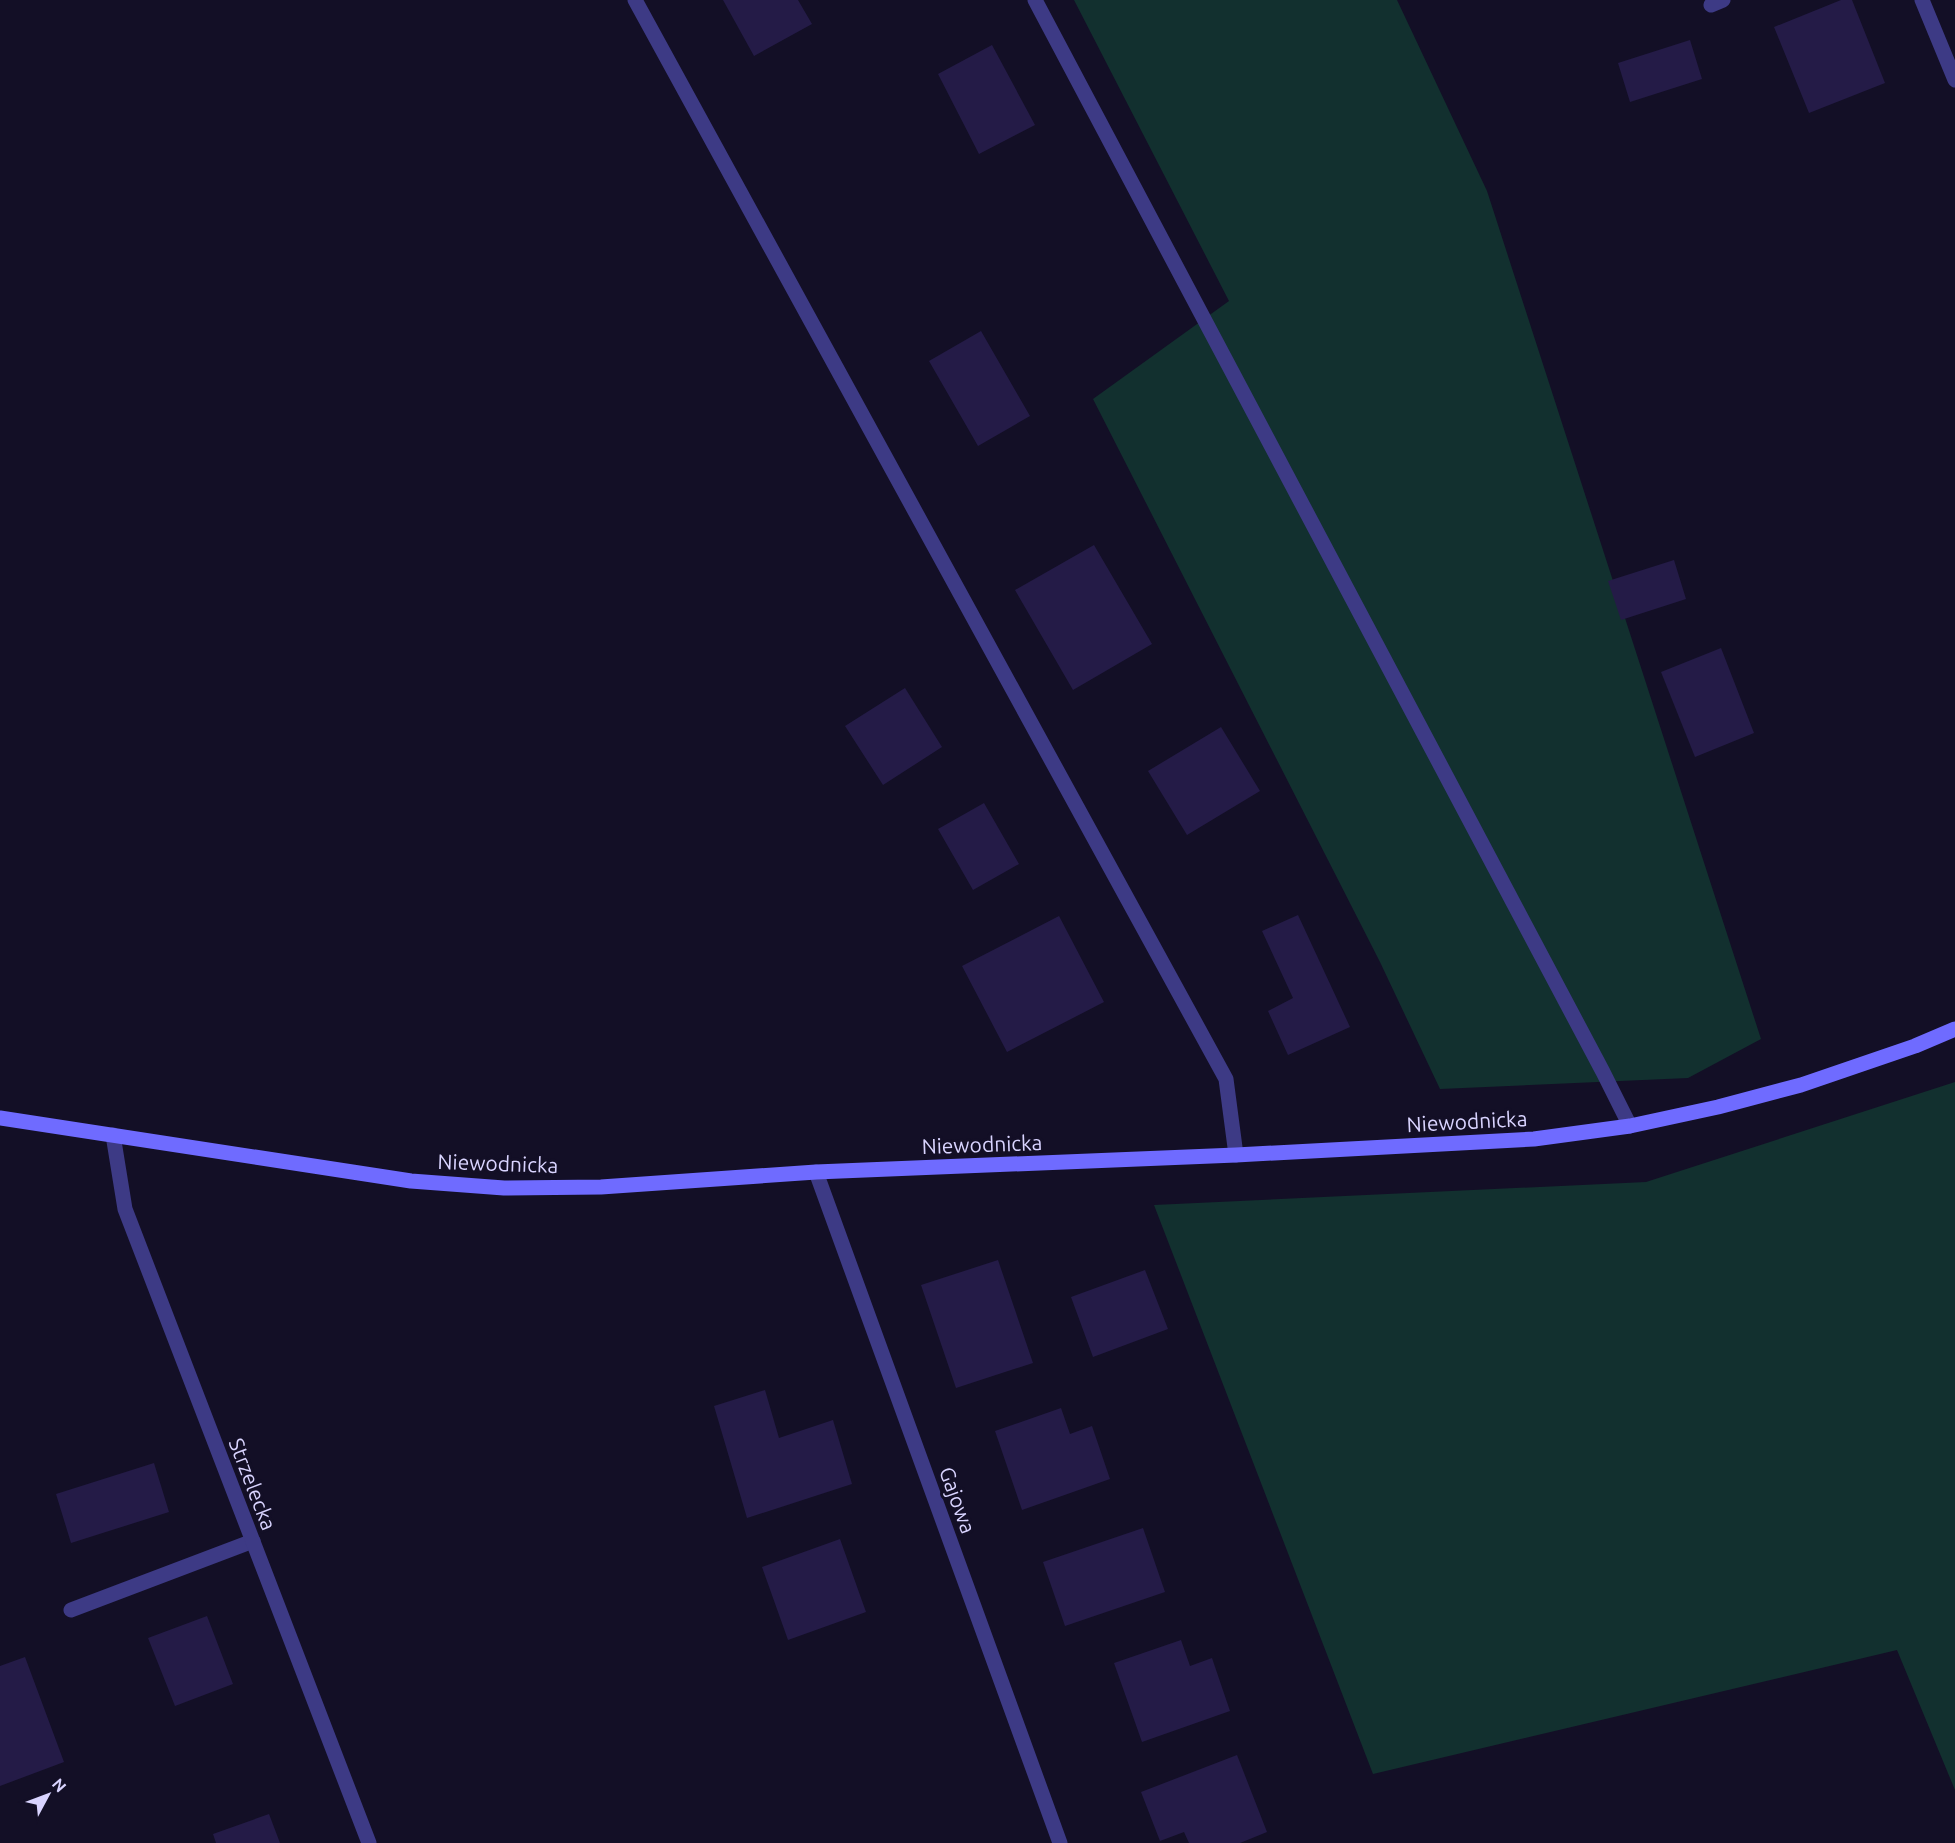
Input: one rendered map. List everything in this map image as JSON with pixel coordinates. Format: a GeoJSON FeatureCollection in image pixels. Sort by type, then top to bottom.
{"type":"FeatureCollection","features":[{"type":"Feature","properties":{"kind":"street"},"geometry":{"type":"LineString","coordinates":[[635,0],[1226,1079],[1236,1155]]}},
{"type":"Feature","properties":{"kind":"street"},"geometry":{"type":"LineString","coordinates":[[1035,0],[1576,1019],[1629,1126]]}},
{"type":"Feature","properties":{"kind":"street"},"geometry":{"type":"LineString","coordinates":[[1922,0],[1955,80]]}},
{"type":"Feature","properties":{"kind":"street","name":"Niewodnicka"},"geometry":{"type":"LineString","coordinates":[[0,1118],[411,1181],[504,1188],[601,1187],[816,1172],[1236,1155],[1534,1139],[1629,1126],[1718,1107],[1801,1085],[1915,1046],[1955,1029]]}},
{"type":"Feature","properties":{"kind":"street","name":"Strzelecka"},"geometry":{"type":"LineString","coordinates":[[113,1135],[125,1209],[369,1843]]}},
{"type":"Feature","properties":{"kind":"street","name":"Gajowa"},"geometry":{"type":"LineString","coordinates":[[816,1172],[1060,1843]]}},
{"type":"Feature","properties":{"kind":"street"},"geometry":{"type":"LineString","coordinates":[[71,1610],[253,1541]]}},
{"type":"Feature","properties":{"kind":"green space"},"geometry":{"type":"Polygon","coordinates":[[[1074,0],[1397,0],[1487,191],[1761,1039],[1688,1078],[1440,1089],[1380,962],[1093,399],[1229,301],[1074,0]]]}},
{"type":"Feature","properties":{"kind":"green space"},"geometry":{"type":"Polygon","coordinates":[[[1955,1082],[1955,1790],[1897,1650],[1373,1774],[1154,1205],[1646,1182],[1955,1082]]]}},
{"type":"Feature","properties":{"kind":"building"},"geometry":{"type":"Polygon","coordinates":[[[723,0],[798,0],[812,24],[754,56],[723,0]]]}},
{"type":"Feature","properties":{"kind":"building"},"geometry":{"type":"Polygon","coordinates":[[[1841,0],[1852,0],[1885,83],[1809,113],[1774,27],[1841,0]]]}},
{"type":"Feature","properties":{"kind":"building"},"geometry":{"type":"Polygon","coordinates":[[[1690,40],[1702,79],[1630,102],[1618,63],[1690,40]]]}},
{"type":"Feature","properties":{"kind":"building"},"geometry":{"type":"Polygon","coordinates":[[[992,45],[1035,125],[979,154],[938,74],[992,45]]]}},
{"type":"Feature","properties":{"kind":"building"},"geometry":{"type":"Polygon","coordinates":[[[981,331],[1030,416],[978,446],[929,361],[981,331]]]}},
{"type":"Feature","properties":{"kind":"building"},"geometry":{"type":"Polygon","coordinates":[[[1094,545],[1152,644],[1073,690],[1015,590],[1094,545]]]}},
{"type":"Feature","properties":{"kind":"building"},"geometry":{"type":"Polygon","coordinates":[[[1674,560],[1686,599],[1621,620],[1608,581],[1674,560]]]}},
{"type":"Feature","properties":{"kind":"building"},"geometry":{"type":"Polygon","coordinates":[[[1721,648],[1754,733],[1695,757],[1661,672],[1721,648]]]}},
{"type":"Feature","properties":{"kind":"building"},"geometry":{"type":"Polygon","coordinates":[[[905,688],[942,747],[883,785],[845,726],[905,688]]]}},
{"type":"Feature","properties":{"kind":"building"},"geometry":{"type":"Polygon","coordinates":[[[1221,727],[1260,791],[1187,835],[1148,771],[1221,727]]]}},
{"type":"Feature","properties":{"kind":"building"},"geometry":{"type":"Polygon","coordinates":[[[984,803],[1019,864],[973,890],[938,829],[984,803]]]}},
{"type":"Feature","properties":{"kind":"building"},"geometry":{"type":"Polygon","coordinates":[[[1298,915],[1350,1027],[1288,1055],[1268,1011],[1293,998],[1262,931],[1298,915]]]}},
{"type":"Feature","properties":{"kind":"building"},"geometry":{"type":"Polygon","coordinates":[[[1059,916],[1104,1002],[1007,1052],[962,966],[1059,916]]]}},
{"type":"Feature","properties":{"kind":"building"},"geometry":{"type":"Polygon","coordinates":[[[998,1260],[1033,1363],[956,1388],[921,1285],[998,1260]]]}},
{"type":"Feature","properties":{"kind":"building"},"geometry":{"type":"Polygon","coordinates":[[[1145,1270],[1168,1329],[1093,1357],[1071,1297],[1145,1270]]]}},
{"type":"Feature","properties":{"kind":"building"},"geometry":{"type":"Polygon","coordinates":[[[765,1390],[779,1438],[833,1420],[852,1484],[747,1518],[714,1406],[765,1390]]]}},
{"type":"Feature","properties":{"kind":"building"},"geometry":{"type":"Polygon","coordinates":[[[1061,1408],[1070,1434],[1092,1426],[1110,1479],[1022,1510],[995,1431],[1061,1408]]]}},
{"type":"Feature","properties":{"kind":"building"},"geometry":{"type":"Polygon","coordinates":[[[154,1463],[169,1512],[71,1543],[56,1494],[154,1463]]]}},
{"type":"Feature","properties":{"kind":"building"},"geometry":{"type":"Polygon","coordinates":[[[1143,1528],[1165,1592],[1065,1626],[1043,1562],[1143,1528]]]}},
{"type":"Feature","properties":{"kind":"building"},"geometry":{"type":"Polygon","coordinates":[[[840,1539],[866,1612],[788,1640],[762,1567],[840,1539]]]}},
{"type":"Feature","properties":{"kind":"building"},"geometry":{"type":"Polygon","coordinates":[[[207,1616],[233,1684],[175,1706],[148,1638],[207,1616]]]}},
{"type":"Feature","properties":{"kind":"building"},"geometry":{"type":"Polygon","coordinates":[[[1181,1640],[1190,1666],[1212,1658],[1230,1711],[1142,1742],[1114,1663],[1181,1640]]]}},
{"type":"Feature","properties":{"kind":"building"},"geometry":{"type":"Polygon","coordinates":[[[25,1657],[64,1762],[0,1786],[0,1666],[25,1657]]]}},
{"type":"Feature","properties":{"kind":"building"},"geometry":{"type":"Polygon","coordinates":[[[1237,1755],[1267,1832],[1240,1843],[1189,1843],[1184,1832],[1160,1841],[1141,1792],[1237,1755]]]}},
{"type":"Feature","properties":{"kind":"building"},"geometry":{"type":"Polygon","coordinates":[[[269,1814],[280,1843],[216,1843],[213,1834],[269,1814]]]}}]}
